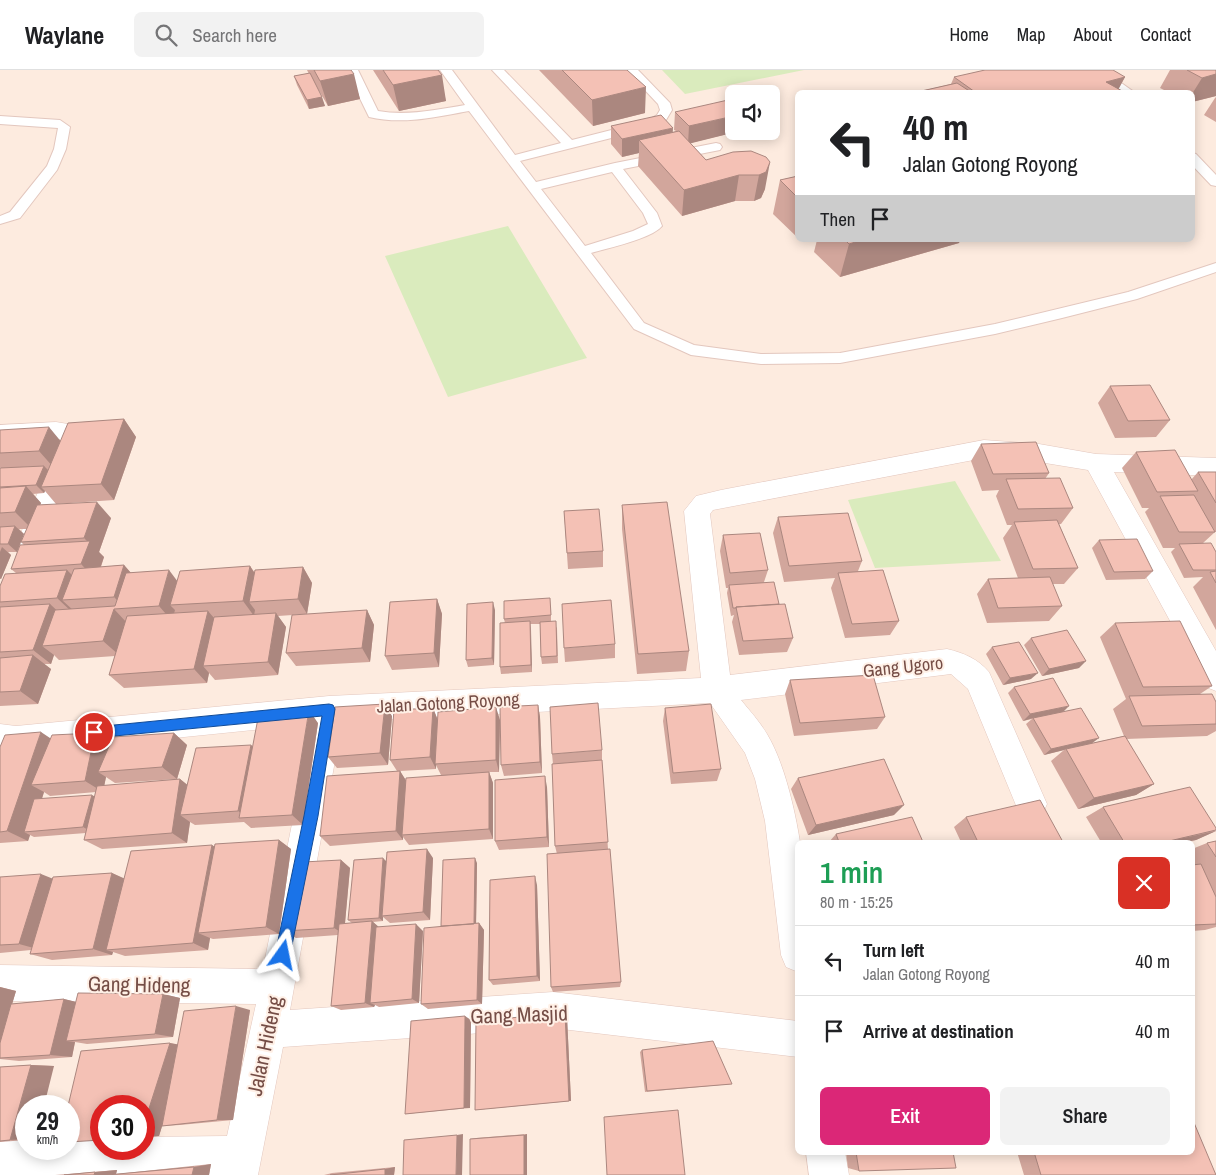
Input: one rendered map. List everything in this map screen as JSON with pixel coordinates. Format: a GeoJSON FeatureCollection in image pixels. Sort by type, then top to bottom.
{"type":"FeatureCollection","features":[{"type":"Feature","properties":{"kind":"street"},"geometry":{"type":"LineString","coordinates":[[0,433],[67,430],[72,432],[73,437],[22,562]]}},
{"type":"Feature","properties":{"kind":"street"},"geometry":{"type":"LineString","coordinates":[[795,931],[781,821],[770,779],[757,745],[717,690],[697,511],[705,503],[984,449],[1048,454],[1096,463],[1216,467]]}},
{"type":"Feature","properties":{"kind":"street"},"geometry":{"type":"LineString","coordinates":[[1096,463],[1216,678]]}},
{"type":"Feature","properties":{"kind":"street","name":"Gang Ugoro"},"geometry":{"type":"LineString","coordinates":[[717,690],[947,661],[961,664],[979,681],[1032,804]]}},
{"type":"Feature","properties":{"kind":"street","name":"Jalan Gotong Royong"},"geometry":{"type":"LineString","coordinates":[[7,748],[329,709],[717,690]]}},
{"type":"Feature","properties":{"kind":"street","name":"Jalan Hideng"},"geometry":{"type":"LineString","coordinates":[[240,1165],[270,1030],[311,816],[329,709]]}},
{"type":"Feature","properties":{"kind":"street","name":"Gang Hideng"},"geometry":{"type":"LineString","coordinates":[[0,983],[277,987]]}},
{"type":"Feature","properties":{"kind":"street","name":"Gang Masjid"},"geometry":{"type":"LineString","coordinates":[[270,1030],[553,1010],[795,1040]]}},
{"type":"Feature","properties":{"kind":"street"},"geometry":{"type":"LineString","coordinates":[[826,1155],[829,1175]]}},
{"type":"Feature","properties":{"kind":"street"},"geometry":{"type":"LineString","coordinates":[[0,1158],[240,1165]]}},
{"type":"Feature","properties":{"kind":"lane"},"geometry":{"type":"LineString","coordinates":[[352,70],[373,114],[390,118],[411,118],[472,108]]}},
{"type":"Feature","properties":{"kind":"lane"},"geometry":{"type":"LineString","coordinates":[[498,70],[568,144]]}},
{"type":"Feature","properties":{"kind":"lane"},"geometry":{"type":"LineString","coordinates":[[512,159],[652,124],[662,117],[666,110],[664,103],[632,70]]}},
{"type":"Feature","properties":{"kind":"lane"},"geometry":{"type":"LineString","coordinates":[[1096,70],[1125,90]]}},
{"type":"Feature","properties":{"kind":"lane"},"geometry":{"type":"LineString","coordinates":[[450,71],[472,108],[638,326],[691,350],[761,359],[840,358],[995,329],[1132,296],[1216,267]]}},
{"type":"Feature","properties":{"kind":"lane"},"geometry":{"type":"LineString","coordinates":[[0,120],[60,124],[64,127],[60,149],[53,167],[15,215],[0,220]]}},
{"type":"Feature","properties":{"kind":"lane"},"geometry":{"type":"LineString","coordinates":[[533,187],[615,167],[716,147]]}},
{"type":"Feature","properties":{"kind":"lane"},"geometry":{"type":"LineString","coordinates":[[1195,160],[1216,182]]}},
{"type":"Feature","properties":{"kind":"lane"},"geometry":{"type":"LineString","coordinates":[[582,251],[638,234],[655,226],[650,213],[615,167]]}},
{"type":"Feature","properties":{"kind":"green space"},"geometry":{"type":"Polygon","coordinates":[[[662,70],[804,70],[725,85],[685,94],[662,70]]]}},
{"type":"Feature","properties":{"kind":"green space"},"geometry":{"type":"Polygon","coordinates":[[[508,226],[587,358],[448,397],[385,256],[508,226]]]}},
{"type":"Feature","properties":{"kind":"green space"},"geometry":{"type":"Polygon","coordinates":[[[955,481],[1001,561],[875,568],[848,500],[955,481]]]}},
{"type":"Feature","properties":{"kind":"building"},"geometry":{"type":"Polygon","coordinates":[[[314,70],[351,70],[354,74],[320,81],[314,70]]]}},
{"type":"Feature","properties":{"kind":"building"},"geometry":{"type":"Polygon","coordinates":[[[383,70],[438,70],[442,75],[393,85],[383,70]]]}},
{"type":"Feature","properties":{"kind":"building"},"geometry":{"type":"Polygon","coordinates":[[[562,70],[627,70],[646,87],[592,100],[562,70]]]}},
{"type":"Feature","properties":{"kind":"building"},"geometry":{"type":"Polygon","coordinates":[[[985,70],[1113,70],[1125,77],[1106,82],[1120,90],[972,90],[954,77],[985,70]]]}},
{"type":"Feature","properties":{"kind":"building"},"geometry":{"type":"Polygon","coordinates":[[[1187,70],[1216,70],[1216,74],[1202,78],[1187,70]]]}},
{"type":"Feature","properties":{"kind":"building"},"geometry":{"type":"Polygon","coordinates":[[[310,73],[322,97],[307,100],[294,76],[310,73]]]}},
{"type":"Feature","properties":{"kind":"building"},"geometry":{"type":"Polygon","coordinates":[[[957,83],[968,90],[926,90],[957,83]]]}},
{"type":"Feature","properties":{"kind":"building"},"geometry":{"type":"Polygon","coordinates":[[[725,101],[725,118],[689,126],[675,112],[725,101]]]}},
{"type":"Feature","properties":{"kind":"building"},"geometry":{"type":"Polygon","coordinates":[[[661,115],[673,128],[622,139],[611,126],[661,115]]]}},
{"type":"Feature","properties":{"kind":"building"},"geometry":{"type":"Polygon","coordinates":[[[679,131],[706,160],[733,152],[751,151],[766,157],[770,162],[766,172],[759,175],[739,175],[684,190],[639,140],[679,131]]]}},
{"type":"Feature","properties":{"kind":"building"},"geometry":{"type":"Polygon","coordinates":[[[795,177],[795,195],[780,180],[795,177]]]}},
{"type":"Feature","properties":{"kind":"building"},"geometry":{"type":"Polygon","coordinates":[[[1150,385],[1170,420],[1128,421],[1110,386],[1150,385]]]}},
{"type":"Feature","properties":{"kind":"building"},"geometry":{"type":"Polygon","coordinates":[[[124,419],[101,484],[41,487],[68,423],[124,419]]]}},
{"type":"Feature","properties":{"kind":"building"},"geometry":{"type":"Polygon","coordinates":[[[49,427],[39,451],[0,453],[0,430],[49,427]]]}},
{"type":"Feature","properties":{"kind":"building"},"geometry":{"type":"Polygon","coordinates":[[[1036,442],[1049,473],[993,474],[981,444],[1036,442]]]}},
{"type":"Feature","properties":{"kind":"building"},"geometry":{"type":"Polygon","coordinates":[[[1175,450],[1198,491],[1157,492],[1136,452],[1175,450]]]}},
{"type":"Feature","properties":{"kind":"building"},"geometry":{"type":"Polygon","coordinates":[[[44,466],[36,485],[0,487],[0,468],[44,466]]]}},
{"type":"Feature","properties":{"kind":"building"},"geometry":{"type":"Polygon","coordinates":[[[1198,472],[1216,472],[1216,503],[1198,472]]]}},
{"type":"Feature","properties":{"kind":"building"},"geometry":{"type":"Polygon","coordinates":[[[1060,478],[1073,508],[1018,509],[1006,479],[1060,478]]]}},
{"type":"Feature","properties":{"kind":"building"},"geometry":{"type":"Polygon","coordinates":[[[26,486],[15,512],[0,513],[0,488],[26,486]]]}},
{"type":"Feature","properties":{"kind":"building"},"geometry":{"type":"Polygon","coordinates":[[[1194,495],[1215,532],[1179,532],[1160,496],[1194,495]]]}},
{"type":"Feature","properties":{"kind":"building"},"geometry":{"type":"Polygon","coordinates":[[[97,502],[84,538],[21,542],[37,505],[97,502]]]}},
{"type":"Feature","properties":{"kind":"building"},"geometry":{"type":"Polygon","coordinates":[[[667,502],[689,651],[638,654],[622,505],[667,502]]]}},
{"type":"Feature","properties":{"kind":"building"},"geometry":{"type":"Polygon","coordinates":[[[599,509],[603,551],[567,553],[564,511],[599,509]]]}},
{"type":"Feature","properties":{"kind":"building"},"geometry":{"type":"Polygon","coordinates":[[[848,513],[862,561],[789,566],[778,517],[848,513]]]}},
{"type":"Feature","properties":{"kind":"building"},"geometry":{"type":"Polygon","coordinates":[[[1057,520],[1078,568],[1033,569],[1014,522],[1057,520]]]}},
{"type":"Feature","properties":{"kind":"building"},"geometry":{"type":"Polygon","coordinates":[[[15,526],[8,544],[0,544],[0,527],[15,526]]]}},
{"type":"Feature","properties":{"kind":"building"},"geometry":{"type":"Polygon","coordinates":[[[760,533],[768,570],[730,573],[723,535],[760,533]]]}},
{"type":"Feature","properties":{"kind":"building"},"geometry":{"type":"Polygon","coordinates":[[[1137,539],[1153,571],[1114,572],[1099,540],[1137,539]]]}},
{"type":"Feature","properties":{"kind":"building"},"geometry":{"type":"Polygon","coordinates":[[[90,541],[81,564],[11,569],[20,545],[90,541]]]}},
{"type":"Feature","properties":{"kind":"building"},"geometry":{"type":"Polygon","coordinates":[[[1211,543],[1216,552],[1216,570],[1193,570],[1179,544],[1211,543]]]}},
{"type":"Feature","properties":{"kind":"building"},"geometry":{"type":"Polygon","coordinates":[[[124,565],[114,597],[62,600],[74,569],[124,565]]]}},
{"type":"Feature","properties":{"kind":"building"},"geometry":{"type":"Polygon","coordinates":[[[250,566],[243,601],[170,605],[180,571],[250,566]]]}},
{"type":"Feature","properties":{"kind":"building"},"geometry":{"type":"Polygon","coordinates":[[[303,567],[298,599],[249,602],[255,570],[303,567]]]}},
{"type":"Feature","properties":{"kind":"building"},"geometry":{"type":"Polygon","coordinates":[[[67,570],[57,598],[0,602],[0,586],[5,574],[67,570]]]}},
{"type":"Feature","properties":{"kind":"building"},"geometry":{"type":"Polygon","coordinates":[[[169,570],[159,606],[114,609],[103,641],[42,646],[55,610],[115,606],[126,573],[169,570]]]}},
{"type":"Feature","properties":{"kind":"building"},"geometry":{"type":"Polygon","coordinates":[[[883,570],[899,621],[852,624],[838,573],[883,570]]]}},
{"type":"Feature","properties":{"kind":"building"},"geometry":{"type":"Polygon","coordinates":[[[1216,571],[1216,583],[1210,572],[1216,571]]]}},
{"type":"Feature","properties":{"kind":"building"},"geometry":{"type":"Polygon","coordinates":[[[1050,577],[1062,606],[998,608],[988,579],[1050,577]]]}},
{"type":"Feature","properties":{"kind":"building"},"geometry":{"type":"Polygon","coordinates":[[[774,582],[779,604],[733,608],[729,585],[774,582]]]}},
{"type":"Feature","properties":{"kind":"building"},"geometry":{"type":"Polygon","coordinates":[[[550,598],[551,615],[504,619],[504,601],[550,598]]]}},
{"type":"Feature","properties":{"kind":"building"},"geometry":{"type":"Polygon","coordinates":[[[437,599],[434,653],[385,656],[390,602],[437,599]]]}},
{"type":"Feature","properties":{"kind":"building"},"geometry":{"type":"Polygon","coordinates":[[[611,600],[615,644],[564,648],[562,604],[611,600]]]}},
{"type":"Feature","properties":{"kind":"building"},"geometry":{"type":"Polygon","coordinates":[[[493,602],[492,658],[466,660],[467,604],[493,602]]]}},
{"type":"Feature","properties":{"kind":"building"},"geometry":{"type":"Polygon","coordinates":[[[50,604],[33,650],[0,652],[0,607],[50,604]]]}},
{"type":"Feature","properties":{"kind":"building"},"geometry":{"type":"Polygon","coordinates":[[[785,604],[793,638],[743,641],[736,607],[785,604]]]}},
{"type":"Feature","properties":{"kind":"building"},"geometry":{"type":"Polygon","coordinates":[[[367,610],[362,648],[286,653],[292,615],[367,610]]]}},
{"type":"Feature","properties":{"kind":"building"},"geometry":{"type":"Polygon","coordinates":[[[208,611],[194,669],[109,675],[127,616],[208,611]]]}},
{"type":"Feature","properties":{"kind":"building"},"geometry":{"type":"Polygon","coordinates":[[[276,613],[268,662],[203,666],[214,617],[276,613]]]}},
{"type":"Feature","properties":{"kind":"building"},"geometry":{"type":"Polygon","coordinates":[[[530,621],[531,665],[500,667],[500,623],[530,621]]]}},
{"type":"Feature","properties":{"kind":"building"},"geometry":{"type":"Polygon","coordinates":[[[556,621],[557,656],[541,657],[540,622],[556,621]]]}},
{"type":"Feature","properties":{"kind":"building"},"geometry":{"type":"Polygon","coordinates":[[[1180,621],[1212,686],[1143,687],[1115,623],[1180,621]]]}},
{"type":"Feature","properties":{"kind":"building"},"geometry":{"type":"Polygon","coordinates":[[[1067,630],[1086,661],[1049,669],[1031,638],[1067,630]]]}},
{"type":"Feature","properties":{"kind":"building"},"geometry":{"type":"Polygon","coordinates":[[[1019,642],[1038,673],[1010,678],[992,647],[1019,642]]]}},
{"type":"Feature","properties":{"kind":"building"},"geometry":{"type":"Polygon","coordinates":[[[33,655],[20,691],[0,692],[0,658],[33,655]]]}},
{"type":"Feature","properties":{"kind":"building"},"geometry":{"type":"Polygon","coordinates":[[[873,675],[885,717],[800,723],[790,680],[873,675]]]}},
{"type":"Feature","properties":{"kind":"building"},"geometry":{"type":"Polygon","coordinates":[[[1053,678],[1069,706],[1030,714],[1014,687],[1053,678]]]}},
{"type":"Feature","properties":{"kind":"building"},"geometry":{"type":"Polygon","coordinates":[[[1212,694],[1216,702],[1216,724],[1142,726],[1129,696],[1212,694]]]}},
{"type":"Feature","properties":{"kind":"building"},"geometry":{"type":"Polygon","coordinates":[[[598,703],[602,750],[552,754],[550,707],[598,703]]]}},
{"type":"Feature","properties":{"kind":"building"},"geometry":{"type":"Polygon","coordinates":[[[385,704],[380,753],[328,757],[335,707],[385,704]]]}},
{"type":"Feature","properties":{"kind":"building"},"geometry":{"type":"Polygon","coordinates":[[[711,704],[721,769],[673,773],[665,708],[711,704]]]}},
{"type":"Feature","properties":{"kind":"building"},"geometry":{"type":"Polygon","coordinates":[[[538,705],[540,762],[501,765],[500,707],[538,705]]]}},
{"type":"Feature","properties":{"kind":"building"},"geometry":{"type":"Polygon","coordinates":[[[496,707],[496,760],[435,764],[438,712],[496,707]]]}},
{"type":"Feature","properties":{"kind":"building"},"geometry":{"type":"Polygon","coordinates":[[[433,708],[430,757],[390,760],[394,710],[433,708]]]}},
{"type":"Feature","properties":{"kind":"building"},"geometry":{"type":"Polygon","coordinates":[[[1081,708],[1099,738],[1051,749],[1033,718],[1081,708]]]}},
{"type":"Feature","properties":{"kind":"building"},"geometry":{"type":"Polygon","coordinates":[[[309,710],[292,815],[239,818],[259,713],[309,710]]]}},
{"type":"Feature","properties":{"kind":"building"},"geometry":{"type":"Polygon","coordinates":[[[41,732],[7,831],[0,832],[0,747],[5,735],[41,732]]]}},
{"type":"Feature","properties":{"kind":"building"},"geometry":{"type":"Polygon","coordinates":[[[95,733],[85,781],[31,785],[52,735],[95,733]]]}},
{"type":"Feature","properties":{"kind":"building"},"geometry":{"type":"Polygon","coordinates":[[[174,733],[162,767],[98,772],[113,737],[174,733]]]}},
{"type":"Feature","properties":{"kind":"building"},"geometry":{"type":"Polygon","coordinates":[[[1125,736],[1154,784],[1094,798],[1066,749],[1125,736]]]}},
{"type":"Feature","properties":{"kind":"building"},"geometry":{"type":"Polygon","coordinates":[[[251,745],[238,811],[180,815],[196,748],[251,745]]]}},
{"type":"Feature","properties":{"kind":"building"},"geometry":{"type":"Polygon","coordinates":[[[884,759],[904,805],[816,825],[798,778],[884,759]]]}},
{"type":"Feature","properties":{"kind":"building"},"geometry":{"type":"Polygon","coordinates":[[[602,760],[608,842],[555,846],[552,764],[602,760]]]}},
{"type":"Feature","properties":{"kind":"building"},"geometry":{"type":"Polygon","coordinates":[[[400,771],[396,831],[320,836],[327,776],[400,771]]]}},
{"type":"Feature","properties":{"kind":"building"},"geometry":{"type":"Polygon","coordinates":[[[489,772],[489,829],[402,835],[406,778],[489,772]]]}},
{"type":"Feature","properties":{"kind":"building"},"geometry":{"type":"Polygon","coordinates":[[[545,776],[547,837],[495,841],[495,780],[545,776]]]}},
{"type":"Feature","properties":{"kind":"building"},"geometry":{"type":"Polygon","coordinates":[[[180,779],[172,833],[84,840],[97,786],[180,779]]]}},
{"type":"Feature","properties":{"kind":"building"},"geometry":{"type":"Polygon","coordinates":[[[1190,787],[1216,830],[1174,840],[1123,840],[1103,807],[1190,787]]]}},
{"type":"Feature","properties":{"kind":"building"},"geometry":{"type":"Polygon","coordinates":[[[92,795],[83,827],[24,832],[34,799],[92,795]]]}},
{"type":"Feature","properties":{"kind":"building"},"geometry":{"type":"Polygon","coordinates":[[[1040,800],[1062,840],[977,840],[966,817],[1040,800]]]}},
{"type":"Feature","properties":{"kind":"building"},"geometry":{"type":"Polygon","coordinates":[[[912,817],[922,840],[838,840],[836,834],[912,817]]]}},
{"type":"Feature","properties":{"kind":"building"},"geometry":{"type":"Polygon","coordinates":[[[279,840],[266,927],[198,933],[215,844],[279,840]]]}},
{"type":"Feature","properties":{"kind":"building"},"geometry":{"type":"Polygon","coordinates":[[[1216,841],[1216,857],[1207,843],[1216,841]]]}},
{"type":"Feature","properties":{"kind":"building"},"geometry":{"type":"Polygon","coordinates":[[[212,845],[193,943],[106,950],[131,851],[212,845]]]}},
{"type":"Feature","properties":{"kind":"building"},"geometry":{"type":"Polygon","coordinates":[[[427,849],[423,912],[382,916],[387,852],[427,849]]]}},
{"type":"Feature","properties":{"kind":"building"},"geometry":{"type":"Polygon","coordinates":[[[610,849],[621,982],[551,987],[547,854],[610,849]]]}},
{"type":"Feature","properties":{"kind":"building"},"geometry":{"type":"Polygon","coordinates":[[[383,858],[379,918],[348,920],[354,860],[383,858]]]}},
{"type":"Feature","properties":{"kind":"building"},"geometry":{"type":"Polygon","coordinates":[[[475,858],[474,924],[441,926],[443,860],[475,858]]]}},
{"type":"Feature","properties":{"kind":"building"},"geometry":{"type":"Polygon","coordinates":[[[341,860],[334,928],[284,931],[303,862],[341,860]]]}},
{"type":"Feature","properties":{"kind":"building"},"geometry":{"type":"Polygon","coordinates":[[[1201,864],[1216,897],[1216,924],[1195,925],[1195,865],[1201,864]]]}},
{"type":"Feature","properties":{"kind":"building"},"geometry":{"type":"Polygon","coordinates":[[[112,873],[93,949],[30,954],[53,877],[112,873]]]}},
{"type":"Feature","properties":{"kind":"building"},"geometry":{"type":"Polygon","coordinates":[[[41,874],[19,944],[0,945],[0,877],[41,874]]]}},
{"type":"Feature","properties":{"kind":"building"},"geometry":{"type":"Polygon","coordinates":[[[535,876],[537,976],[489,980],[490,880],[535,876]]]}},
{"type":"Feature","properties":{"kind":"building"},"geometry":{"type":"Polygon","coordinates":[[[372,921],[365,1003],[331,1006],[339,924],[372,921]]]}},
{"type":"Feature","properties":{"kind":"building"},"geometry":{"type":"Polygon","coordinates":[[[479,923],[477,1000],[421,1004],[424,928],[479,923]]]}},
{"type":"Feature","properties":{"kind":"building"},"geometry":{"type":"Polygon","coordinates":[[[416,924],[412,999],[370,1003],[376,927],[416,924]]]}},
{"type":"Feature","properties":{"kind":"building"},"geometry":{"type":"Polygon","coordinates":[[[78,993],[163,994],[155,1034],[66,1041],[78,993]]]}},
{"type":"Feature","properties":{"kind":"building"},"geometry":{"type":"Polygon","coordinates":[[[64,999],[50,1055],[0,1058],[0,1043],[11,1004],[64,999]]]}},
{"type":"Feature","properties":{"kind":"building"},"geometry":{"type":"Polygon","coordinates":[[[236,1006],[217,1120],[162,1126],[184,1011],[236,1006]]]}},
{"type":"Feature","properties":{"kind":"building"},"geometry":{"type":"Polygon","coordinates":[[[565,1013],[569,1101],[475,1110],[476,1021],[565,1013]]]}},
{"type":"Feature","properties":{"kind":"building"},"geometry":{"type":"Polygon","coordinates":[[[465,1016],[464,1108],[405,1114],[411,1021],[465,1016]]]}},
{"type":"Feature","properties":{"kind":"building"},"geometry":{"type":"Polygon","coordinates":[[[713,1041],[732,1084],[647,1091],[642,1050],[713,1041]]]}},
{"type":"Feature","properties":{"kind":"building"},"geometry":{"type":"Polygon","coordinates":[[[170,1043],[153,1095],[90,1095],[90,1141],[80,1141],[80,1095],[71,1095],[81,1051],[170,1043]]]}},
{"type":"Feature","properties":{"kind":"building"},"geometry":{"type":"Polygon","coordinates":[[[31,1065],[23,1095],[15,1095],[15,1122],[10,1140],[0,1141],[0,1067],[31,1065]]]}},
{"type":"Feature","properties":{"kind":"building"},"geometry":{"type":"Polygon","coordinates":[[[678,1110],[685,1175],[607,1175],[604,1117],[678,1110]]]}},
{"type":"Feature","properties":{"kind":"building"},"geometry":{"type":"Polygon","coordinates":[[[1195,1125],[1216,1175],[1041,1175],[1035,1155],[1195,1155],[1195,1125]]]}},
{"type":"Feature","properties":{"kind":"building"},"geometry":{"type":"Polygon","coordinates":[[[457,1135],[456,1175],[403,1175],[404,1140],[457,1135]]]}},
{"type":"Feature","properties":{"kind":"building"},"geometry":{"type":"Polygon","coordinates":[[[524,1135],[524,1175],[470,1175],[470,1139],[524,1135]]]}},
{"type":"Feature","properties":{"kind":"building"},"geometry":{"type":"Polygon","coordinates":[[[856,1155],[954,1155],[956,1168],[859,1171],[856,1155]]]}},
{"type":"Feature","properties":{"kind":"building"},"geometry":{"type":"Polygon","coordinates":[[[194,1167],[192,1175],[107,1175],[194,1167]]]}},
{"type":"Feature","properties":{"kind":"building"},"geometry":{"type":"Polygon","coordinates":[[[385,1169],[385,1175],[330,1175],[385,1169]]]}},
{"type":"Feature","properties":{"kind":"building"},"geometry":{"type":"Polygon","coordinates":[[[95,1172],[94,1175],[64,1175],[95,1172]]]}},
{"type":"Feature","properties":{"kind":"route"},"geometry":{"type":"LineString","coordinates":[[94,732],[329,709],[311,816],[283,955]]}}]}
